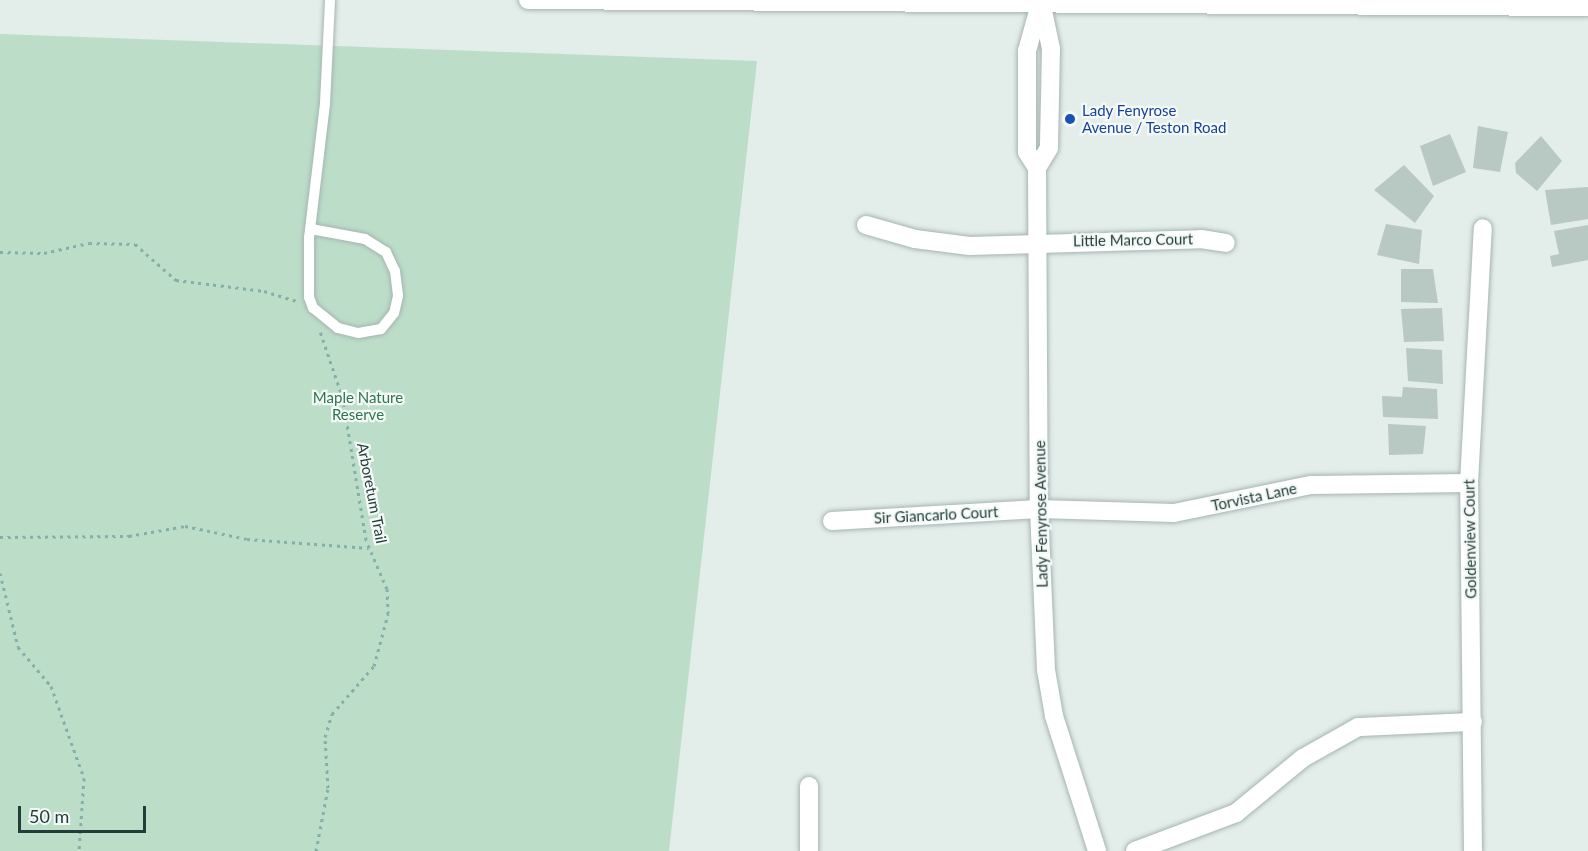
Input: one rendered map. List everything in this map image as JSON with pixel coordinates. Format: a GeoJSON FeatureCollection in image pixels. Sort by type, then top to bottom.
{"type":"FeatureCollection","features":[{"type":"Feature","properties":{"kind":"street"},"geometry":{"type":"LineString","coordinates":[[528,0],[1041,1],[1588,7]]}},
{"type":"Feature","properties":{"kind":"street","name":"Lady Fenyrose Avenue"},"geometry":{"type":"LineString","coordinates":[[1041,1],[1051,49],[1049,148],[1037,168],[1039,509],[1052,705],[1097,851]]}},
{"type":"Feature","properties":{"kind":"street","name":"Little Marco Court"},"geometry":{"type":"LineString","coordinates":[[866,225],[945,245],[1201,239],[1226,243]]}},
{"type":"Feature","properties":{"kind":"street","name":"Goldenview Court"},"geometry":{"type":"LineString","coordinates":[[1473,851],[1469,483],[1483,228]]}},
{"type":"Feature","properties":{"kind":"street","name":"Torvista Lane"},"geometry":{"type":"LineString","coordinates":[[1039,509],[1174,513],[1311,485],[1469,483]]}},
{"type":"Feature","properties":{"kind":"street","name":"Sir Giancarlo Court"},"geometry":{"type":"LineString","coordinates":[[832,521],[1039,509]]}},
{"type":"Feature","properties":{"kind":"street"},"geometry":{"type":"LineString","coordinates":[[1135,851],[1236,813],[1303,758],[1358,727],[1473,722]]}},
{"type":"Feature","properties":{"kind":"street"},"geometry":{"type":"LineString","coordinates":[[809,786],[809,851]]}},
{"type":"Feature","properties":{"kind":"lane"},"geometry":{"type":"LineString","coordinates":[[311,229],[365,239],[386,252],[395,271],[398,296],[394,313],[381,329],[358,333],[338,328],[313,308],[311,229],[326,103],[330,0]]}},
{"type":"Feature","properties":{"kind":"path"},"geometry":{"type":"LineString","coordinates":[[0,252],[44,253],[89,243],[135,244],[176,280],[264,291],[313,308]]}},
{"type":"Feature","properties":{"kind":"path","name":"Arboretum Trail"},"geometry":{"type":"LineString","coordinates":[[313,308],[343,399],[369,548],[387,589],[388,614],[374,666],[332,714],[325,737],[328,788],[315,851]]}},
{"type":"Feature","properties":{"kind":"path"},"geometry":{"type":"LineString","coordinates":[[0,537],[129,536],[185,526],[246,539],[369,548]]}},
{"type":"Feature","properties":{"kind":"path"},"geometry":{"type":"LineString","coordinates":[[0,573],[18,647],[51,686],[84,778],[79,851]]}},
{"type":"Feature","properties":{"kind":"green space","name":"Maple Nature Reserve"},"geometry":{"type":"Polygon","coordinates":[[[0,34],[757,61],[669,851],[0,851],[0,34]]]}},
{"type":"Feature","properties":{"kind":"building"},"geometry":{"type":"Polygon","coordinates":[[[1478,126],[1508,132],[1500,172],[1473,168],[1478,126]]]}},
{"type":"Feature","properties":{"kind":"building"},"geometry":{"type":"Polygon","coordinates":[[[1450,134],[1466,172],[1433,186],[1420,146],[1450,134]]]}},
{"type":"Feature","properties":{"kind":"building"},"geometry":{"type":"Polygon","coordinates":[[[1541,136],[1562,161],[1537,191],[1516,173],[1515,163],[1541,136]]]}},
{"type":"Feature","properties":{"kind":"building"},"geometry":{"type":"Polygon","coordinates":[[[1404,165],[1434,196],[1415,223],[1374,190],[1404,165]]]}},
{"type":"Feature","properties":{"kind":"building"},"geometry":{"type":"Polygon","coordinates":[[[1588,187],[1588,219],[1551,225],[1545,190],[1588,187]]]}},
{"type":"Feature","properties":{"kind":"building"},"geometry":{"type":"Polygon","coordinates":[[[1386,224],[1422,230],[1419,264],[1377,255],[1386,224]]]}},
{"type":"Feature","properties":{"kind":"building"},"geometry":{"type":"Polygon","coordinates":[[[1588,225],[1588,260],[1552,267],[1550,256],[1559,254],[1554,231],[1588,225]]]}},
{"type":"Feature","properties":{"kind":"building"},"geometry":{"type":"Polygon","coordinates":[[[1401,269],[1433,269],[1438,303],[1401,302],[1401,269]]]}},
{"type":"Feature","properties":{"kind":"building"},"geometry":{"type":"Polygon","coordinates":[[[1442,308],[1444,341],[1404,342],[1401,309],[1442,308]]]}},
{"type":"Feature","properties":{"kind":"building"},"geometry":{"type":"Polygon","coordinates":[[[1406,348],[1442,350],[1443,384],[1408,381],[1406,348]]]}},
{"type":"Feature","properties":{"kind":"building"},"geometry":{"type":"Polygon","coordinates":[[[1403,387],[1437,389],[1438,419],[1383,417],[1382,396],[1402,397],[1403,387]]]}},
{"type":"Feature","properties":{"kind":"building"},"geometry":{"type":"Polygon","coordinates":[[[1388,424],[1426,426],[1423,454],[1389,455],[1388,424]]]}},
{"type":"Feature","properties":{"kind":"place","name":"Lady Fenyrose Avenue / Teston Road"},"geometry":{"type":"Point","coordinates":[1070,119]}}]}
